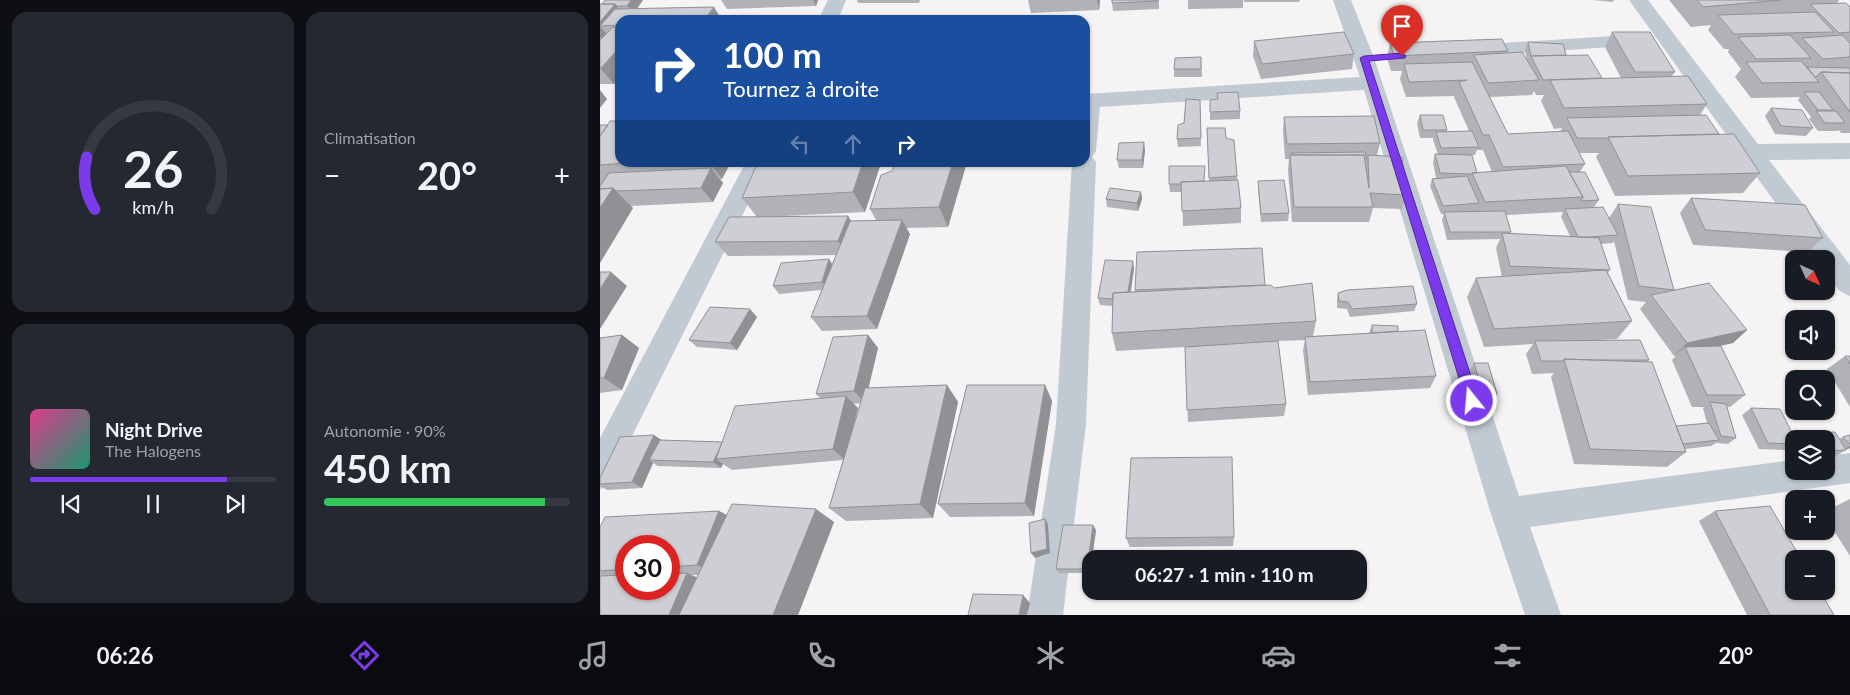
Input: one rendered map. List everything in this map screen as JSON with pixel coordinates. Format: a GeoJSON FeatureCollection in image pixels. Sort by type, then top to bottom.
{"type":"FeatureCollection","features":[{"type":"Feature","properties":{"kind":"street"},"geometry":{"type":"LineString","coordinates":[[830,15],[837,0]]}},
{"type":"Feature","properties":{"kind":"street"},"geometry":{"type":"LineString","coordinates":[[1342,0],[1373,66],[1508,514],[1543,615]]}},
{"type":"Feature","properties":{"kind":"street"},"geometry":{"type":"LineString","coordinates":[[1638,0],[1850,285]]}},
{"type":"Feature","properties":{"kind":"street"},"geometry":{"type":"LineString","coordinates":[[1452,53],[1668,38]]}},
{"type":"Feature","properties":{"kind":"street"},"geometry":{"type":"LineString","coordinates":[[1090,100],[1373,66]]}},
{"type":"Feature","properties":{"kind":"street"},"geometry":{"type":"LineString","coordinates":[[1751,152],[1850,151]]}},
{"type":"Feature","properties":{"kind":"street"},"geometry":{"type":"LineString","coordinates":[[600,474],[611,427],[755,167]]}},
{"type":"Feature","properties":{"kind":"street"},"geometry":{"type":"LineString","coordinates":[[1045,615],[1071,424],[1084,167]]}},
{"type":"Feature","properties":{"kind":"street"},"geometry":{"type":"LineString","coordinates":[[1835,470],[1850,468]]}},
{"type":"Feature","properties":{"kind":"street"},"geometry":{"type":"LineString","coordinates":[[1508,514],[1785,477]]}},
{"type":"Feature","properties":{"kind":"building"},"geometry":{"type":"Polygon","coordinates":[[[605,0],[631,0],[627,6],[617,6],[615,4],[602,4],[605,0]]]}},
{"type":"Feature","properties":{"kind":"building"},"geometry":{"type":"Polygon","coordinates":[[[1112,0],[1158,0],[1158,1],[1112,3],[1112,0]]]}},
{"type":"Feature","properties":{"kind":"building"},"geometry":{"type":"Polygon","coordinates":[[[1697,0],[1781,0],[1703,7],[1697,0]]]}},
{"type":"Feature","properties":{"kind":"building"},"geometry":{"type":"Polygon","coordinates":[[[1846,3],[1850,7],[1850,32],[1839,33],[1810,4],[1846,3]]]}},
{"type":"Feature","properties":{"kind":"building"},"geometry":{"type":"Polygon","coordinates":[[[600,4],[615,4],[600,22],[600,4]]]}},
{"type":"Feature","properties":{"kind":"building"},"geometry":{"type":"Polygon","coordinates":[[[714,7],[708,15],[615,15],[615,25],[600,26],[615,9],[714,7]]]}},
{"type":"Feature","properties":{"kind":"building"},"geometry":{"type":"Polygon","coordinates":[[[1815,12],[1834,32],[1734,34],[1718,15],[1815,12]]]}},
{"type":"Feature","properties":{"kind":"building"},"geometry":{"type":"Polygon","coordinates":[[[615,27],[615,52],[600,69],[600,40],[615,27]]]}},
{"type":"Feature","properties":{"kind":"building"},"geometry":{"type":"Polygon","coordinates":[[[1344,32],[1354,54],[1262,64],[1254,41],[1344,32]]]}},
{"type":"Feature","properties":{"kind":"building"},"geometry":{"type":"Polygon","coordinates":[[[1612,32],[1650,32],[1675,72],[1635,72],[1612,32]]]}},
{"type":"Feature","properties":{"kind":"building"},"geometry":{"type":"Polygon","coordinates":[[[1790,35],[1811,58],[1756,59],[1738,37],[1790,35]]]}},
{"type":"Feature","properties":{"kind":"building"},"geometry":{"type":"Polygon","coordinates":[[[1842,35],[1850,43],[1850,57],[1823,59],[1802,38],[1842,35]]]}},
{"type":"Feature","properties":{"kind":"building"},"geometry":{"type":"Polygon","coordinates":[[[1502,39],[1508,51],[1394,56],[1390,43],[1502,39]]]}},
{"type":"Feature","properties":{"kind":"building"},"geometry":{"type":"Polygon","coordinates":[[[1528,42],[1563,44],[1566,55],[1531,56],[1528,42]]]}},
{"type":"Feature","properties":{"kind":"building"},"geometry":{"type":"Polygon","coordinates":[[[1522,52],[1539,80],[1488,83],[1474,55],[1522,52]]]}},
{"type":"Feature","properties":{"kind":"building"},"geometry":{"type":"Polygon","coordinates":[[[1588,55],[1602,78],[1543,80],[1531,56],[1588,55]]]}},
{"type":"Feature","properties":{"kind":"building"},"geometry":{"type":"Polygon","coordinates":[[[1201,57],[1201,69],[1174,69],[1175,58],[1201,57]]]}},
{"type":"Feature","properties":{"kind":"building"},"geometry":{"type":"Polygon","coordinates":[[[1801,61],[1819,82],[1762,83],[1746,62],[1801,61]]]}},
{"type":"Feature","properties":{"kind":"building"},"geometry":{"type":"Polygon","coordinates":[[[1472,62],[1508,134],[1568,131],[1585,164],[1503,167],[1489,135],[1483,135],[1459,82],[1467,80],[1409,82],[1404,64],[1472,62]]]}},
{"type":"Feature","properties":{"kind":"building"},"geometry":{"type":"Polygon","coordinates":[[[1807,67],[1850,68],[1850,73],[1821,72],[1815,77],[1807,67]]]}},
{"type":"Feature","properties":{"kind":"building"},"geometry":{"type":"Polygon","coordinates":[[[1821,72],[1850,73],[1850,112],[1821,72]]]}},
{"type":"Feature","properties":{"kind":"building"},"geometry":{"type":"Polygon","coordinates":[[[1688,76],[1707,104],[1564,108],[1550,80],[1688,76]]]}},
{"type":"Feature","properties":{"kind":"building"},"geometry":{"type":"Polygon","coordinates":[[[1238,92],[1240,111],[1210,112],[1210,100],[1218,99],[1217,93],[1238,92]]]}},
{"type":"Feature","properties":{"kind":"building"},"geometry":{"type":"Polygon","coordinates":[[[1804,92],[1819,92],[1833,110],[1818,110],[1804,92]]]}},
{"type":"Feature","properties":{"kind":"building"},"geometry":{"type":"Polygon","coordinates":[[[1186,99],[1200,100],[1201,138],[1177,139],[1178,125],[1184,123],[1186,99]]]}},
{"type":"Feature","properties":{"kind":"building"},"geometry":{"type":"Polygon","coordinates":[[[1771,108],[1802,110],[1813,128],[1781,126],[1771,108]]]}},
{"type":"Feature","properties":{"kind":"building"},"geometry":{"type":"Polygon","coordinates":[[[1816,111],[1836,111],[1845,123],[1825,123],[1816,111]]]}},
{"type":"Feature","properties":{"kind":"building"},"geometry":{"type":"Polygon","coordinates":[[[1420,115],[1443,115],[1447,130],[1423,130],[1420,115]]]}},
{"type":"Feature","properties":{"kind":"building"},"geometry":{"type":"Polygon","coordinates":[[[1706,115],[1719,134],[1577,138],[1567,118],[1706,115]]]}},
{"type":"Feature","properties":{"kind":"building"},"geometry":{"type":"Polygon","coordinates":[[[1374,116],[1380,143],[1287,144],[1284,117],[1374,116]]]}},
{"type":"Feature","properties":{"kind":"building"},"geometry":{"type":"Polygon","coordinates":[[[610,121],[615,121],[615,164],[600,165],[600,136],[610,121]]]}},
{"type":"Feature","properties":{"kind":"building"},"geometry":{"type":"Polygon","coordinates":[[[600,125],[608,125],[600,136],[600,125]]]}},
{"type":"Feature","properties":{"kind":"building"},"geometry":{"type":"Polygon","coordinates":[[[1207,128],[1225,128],[1226,138],[1234,140],[1237,176],[1209,178],[1207,128]]]}},
{"type":"Feature","properties":{"kind":"building"},"geometry":{"type":"Polygon","coordinates":[[[1472,131],[1479,147],[1441,148],[1436,132],[1472,131]]]}},
{"type":"Feature","properties":{"kind":"building"},"geometry":{"type":"Polygon","coordinates":[[[1734,134],[1760,173],[1628,176],[1608,137],[1734,134]]]}},
{"type":"Feature","properties":{"kind":"building"},"geometry":{"type":"Polygon","coordinates":[[[1144,142],[1142,160],[1117,160],[1119,143],[1144,142]]]}},
{"type":"Feature","properties":{"kind":"building"},"geometry":{"type":"Polygon","coordinates":[[[1365,152],[1367,159],[1365,159],[1364,155],[1292,155],[1292,153],[1365,152]]]}},
{"type":"Feature","properties":{"kind":"building"},"geometry":{"type":"Polygon","coordinates":[[[1435,154],[1472,155],[1477,173],[1440,173],[1435,154]]]}},
{"type":"Feature","properties":{"kind":"building"},"geometry":{"type":"Polygon","coordinates":[[[1290,155],[1364,155],[1369,188],[1368,155],[1402,157],[1406,195],[1370,193],[1373,207],[1294,207],[1290,155]]]}},
{"type":"Feature","properties":{"kind":"building"},"geometry":{"type":"Polygon","coordinates":[[[1169,166],[1205,166],[1204,181],[1169,184],[1169,166]]]}},
{"type":"Feature","properties":{"kind":"building"},"geometry":{"type":"Polygon","coordinates":[[[1566,166],[1583,197],[1485,202],[1472,173],[1566,166]]]}},
{"type":"Feature","properties":{"kind":"building"},"geometry":{"type":"Polygon","coordinates":[[[756,167],[861,167],[853,192],[742,198],[756,167]]]}},
{"type":"Feature","properties":{"kind":"building"},"geometry":{"type":"Polygon","coordinates":[[[894,167],[951,167],[939,207],[870,209],[881,175],[892,171],[894,167]]]}},
{"type":"Feature","properties":{"kind":"building"},"geometry":{"type":"Polygon","coordinates":[[[711,168],[701,188],[616,191],[613,188],[600,189],[609,173],[711,168]]]}},
{"type":"Feature","properties":{"kind":"building"},"geometry":{"type":"Polygon","coordinates":[[[1569,172],[1585,172],[1599,200],[1581,201],[1583,197],[1569,172]]]}},
{"type":"Feature","properties":{"kind":"building"},"geometry":{"type":"Polygon","coordinates":[[[1467,176],[1479,203],[1443,206],[1432,179],[1467,176]]]}},
{"type":"Feature","properties":{"kind":"building"},"geometry":{"type":"Polygon","coordinates":[[[1238,180],[1241,208],[1182,211],[1181,182],[1238,180]]]}},
{"type":"Feature","properties":{"kind":"building"},"geometry":{"type":"Polygon","coordinates":[[[1284,180],[1289,213],[1261,214],[1258,181],[1284,180]]]}},
{"type":"Feature","properties":{"kind":"building"},"geometry":{"type":"Polygon","coordinates":[[[613,188],[600,208],[600,189],[613,188]]]}},
{"type":"Feature","properties":{"kind":"building"},"geometry":{"type":"Polygon","coordinates":[[[1110,188],[1141,192],[1137,203],[1106,199],[1110,188]]]}},
{"type":"Feature","properties":{"kind":"building"},"geometry":{"type":"Polygon","coordinates":[[[1691,198],[1805,205],[1823,238],[1705,230],[1691,198]]]}},
{"type":"Feature","properties":{"kind":"building"},"geometry":{"type":"Polygon","coordinates":[[[1618,204],[1651,207],[1674,290],[1639,286],[1618,204]]]}},
{"type":"Feature","properties":{"kind":"building"},"geometry":{"type":"Polygon","coordinates":[[[1603,207],[1618,235],[1578,237],[1565,209],[1603,207]]]}},
{"type":"Feature","properties":{"kind":"building"},"geometry":{"type":"Polygon","coordinates":[[[1505,211],[1511,232],[1450,232],[1444,212],[1505,211]]]}},
{"type":"Feature","properties":{"kind":"building"},"geometry":{"type":"Polygon","coordinates":[[[848,216],[838,241],[715,242],[729,217],[848,216]]]}},
{"type":"Feature","properties":{"kind":"building"},"geometry":{"type":"Polygon","coordinates":[[[902,220],[867,316],[811,317],[850,221],[902,220]]]}},
{"type":"Feature","properties":{"kind":"building"},"geometry":{"type":"Polygon","coordinates":[[[1502,233],[1599,238],[1610,270],[1510,266],[1502,233]]]}},
{"type":"Feature","properties":{"kind":"building"},"geometry":{"type":"Polygon","coordinates":[[[1262,248],[1265,285],[1135,290],[1137,252],[1262,248]]]}},
{"type":"Feature","properties":{"kind":"building"},"geometry":{"type":"Polygon","coordinates":[[[829,259],[822,282],[773,286],[781,263],[829,259]]]}},
{"type":"Feature","properties":{"kind":"building"},"geometry":{"type":"Polygon","coordinates":[[[1105,260],[1133,261],[1128,292],[1113,293],[1113,299],[1098,298],[1105,260]]]}},
{"type":"Feature","properties":{"kind":"building"},"geometry":{"type":"Polygon","coordinates":[[[1606,270],[1632,321],[1494,329],[1476,278],[1606,270]]]}},
{"type":"Feature","properties":{"kind":"building"},"geometry":{"type":"Polygon","coordinates":[[[600,272],[611,272],[600,289],[600,272]]]}},
{"type":"Feature","properties":{"kind":"building"},"geometry":{"type":"Polygon","coordinates":[[[1312,283],[1316,321],[1112,333],[1113,293],[1271,285],[1274,288],[1312,283]]]}},
{"type":"Feature","properties":{"kind":"building"},"geometry":{"type":"Polygon","coordinates":[[[1709,283],[1747,330],[1687,343],[1651,295],[1709,283]]]}},
{"type":"Feature","properties":{"kind":"building"},"geometry":{"type":"Polygon","coordinates":[[[1413,286],[1417,304],[1352,309],[1348,302],[1339,301],[1338,293],[1347,290],[1413,286]]]}},
{"type":"Feature","properties":{"kind":"building"},"geometry":{"type":"Polygon","coordinates":[[[710,307],[750,309],[730,343],[689,340],[710,307]]]}},
{"type":"Feature","properties":{"kind":"building"},"geometry":{"type":"Polygon","coordinates":[[[1372,325],[1398,326],[1398,331],[1372,333],[1372,325]]]}},
{"type":"Feature","properties":{"kind":"building"},"geometry":{"type":"Polygon","coordinates":[[[1425,330],[1436,376],[1310,382],[1305,337],[1425,330]]]}},
{"type":"Feature","properties":{"kind":"building"},"geometry":{"type":"Polygon","coordinates":[[[622,335],[604,378],[600,378],[600,338],[622,335]]]}},
{"type":"Feature","properties":{"kind":"building"},"geometry":{"type":"Polygon","coordinates":[[[868,335],[854,391],[816,394],[833,337],[868,335]]]}},
{"type":"Feature","properties":{"kind":"building"},"geometry":{"type":"Polygon","coordinates":[[[1640,340],[1649,360],[1564,359],[1564,361],[1541,361],[1535,341],[1640,340]]]}},
{"type":"Feature","properties":{"kind":"building"},"geometry":{"type":"Polygon","coordinates":[[[1278,341],[1286,404],[1187,410],[1185,347],[1278,341]]]}},
{"type":"Feature","properties":{"kind":"building"},"geometry":{"type":"Polygon","coordinates":[[[1721,346],[1745,395],[1707,395],[1685,347],[1721,346]]]}},
{"type":"Feature","properties":{"kind":"building"},"geometry":{"type":"Polygon","coordinates":[[[1845,356],[1850,356],[1850,364],[1845,356]]]}},
{"type":"Feature","properties":{"kind":"building"},"geometry":{"type":"Polygon","coordinates":[[[1564,359],[1652,362],[1686,452],[1590,449],[1564,359]]]}},
{"type":"Feature","properties":{"kind":"building"},"geometry":{"type":"Polygon","coordinates":[[[1474,363],[1488,363],[1497,394],[1483,394],[1474,363]]]}},
{"type":"Feature","properties":{"kind":"building"},"geometry":{"type":"Polygon","coordinates":[[[947,385],[920,504],[829,508],[865,388],[947,385]]]}},
{"type":"Feature","properties":{"kind":"building"},"geometry":{"type":"Polygon","coordinates":[[[967,385],[1045,385],[1025,503],[938,504],[967,385]]]}},
{"type":"Feature","properties":{"kind":"building"},"geometry":{"type":"Polygon","coordinates":[[[846,396],[833,449],[716,459],[735,406],[846,396]]]}},
{"type":"Feature","properties":{"kind":"building"},"geometry":{"type":"Polygon","coordinates":[[[1710,402],[1726,404],[1736,438],[1721,436],[1710,402]]]}},
{"type":"Feature","properties":{"kind":"building"},"geometry":{"type":"Polygon","coordinates":[[[1751,408],[1780,409],[1790,430],[1785,430],[1785,444],[1768,443],[1751,408]]]}},
{"type":"Feature","properties":{"kind":"building"},"geometry":{"type":"Polygon","coordinates":[[[1709,423],[1719,440],[1683,444],[1676,426],[1709,423]]]}},
{"type":"Feature","properties":{"kind":"building"},"geometry":{"type":"Polygon","coordinates":[[[1835,432],[1846,450],[1835,451],[1835,432]]]}},
{"type":"Feature","properties":{"kind":"building"},"geometry":{"type":"Polygon","coordinates":[[[654,435],[632,482],[600,484],[600,478],[620,437],[654,435]]]}},
{"type":"Feature","properties":{"kind":"building"},"geometry":{"type":"Polygon","coordinates":[[[1850,435],[1850,444],[1843,437],[1850,435]]]}},
{"type":"Feature","properties":{"kind":"building"},"geometry":{"type":"Polygon","coordinates":[[[660,440],[722,442],[713,462],[649,460],[660,440]]]}},
{"type":"Feature","properties":{"kind":"building"},"geometry":{"type":"Polygon","coordinates":[[[1232,457],[1234,537],[1126,538],[1131,458],[1232,457]]]}},
{"type":"Feature","properties":{"kind":"building"},"geometry":{"type":"Polygon","coordinates":[[[732,504],[816,509],[773,615],[679,615],[732,504]]]}},
{"type":"Feature","properties":{"kind":"building"},"geometry":{"type":"Polygon","coordinates":[[[1770,506],[1785,532],[1785,540],[1790,540],[1796,550],[1785,550],[1785,600],[1825,600],[1834,615],[1770,615],[1715,511],[1770,506]]]}},
{"type":"Feature","properties":{"kind":"building"},"geometry":{"type":"Polygon","coordinates":[[[719,511],[697,565],[680,566],[680,535],[615,535],[615,570],[600,571],[600,527],[605,517],[719,511]]]}},
{"type":"Feature","properties":{"kind":"building"},"geometry":{"type":"Polygon","coordinates":[[[1045,519],[1047,549],[1031,553],[1029,523],[1045,519]]]}},
{"type":"Feature","properties":{"kind":"building"},"geometry":{"type":"Polygon","coordinates":[[[1063,525],[1093,525],[1090,550],[1082,550],[1082,569],[1056,569],[1063,525]]]}},
{"type":"Feature","properties":{"kind":"building"},"geometry":{"type":"Polygon","coordinates":[[[680,573],[687,573],[680,589],[680,573]]]}},
{"type":"Feature","properties":{"kind":"building"},"geometry":{"type":"Polygon","coordinates":[[[615,575],[615,600],[675,600],[669,615],[600,615],[600,576],[615,575]]]}},
{"type":"Feature","properties":{"kind":"building"},"geometry":{"type":"Polygon","coordinates":[[[973,594],[1023,595],[1019,615],[968,615],[973,594]]]}},
{"type":"Feature","properties":{"kind":"route"},"geometry":{"type":"LineString","coordinates":[[1402,56],[1364,58],[1472,401]]}}]}
